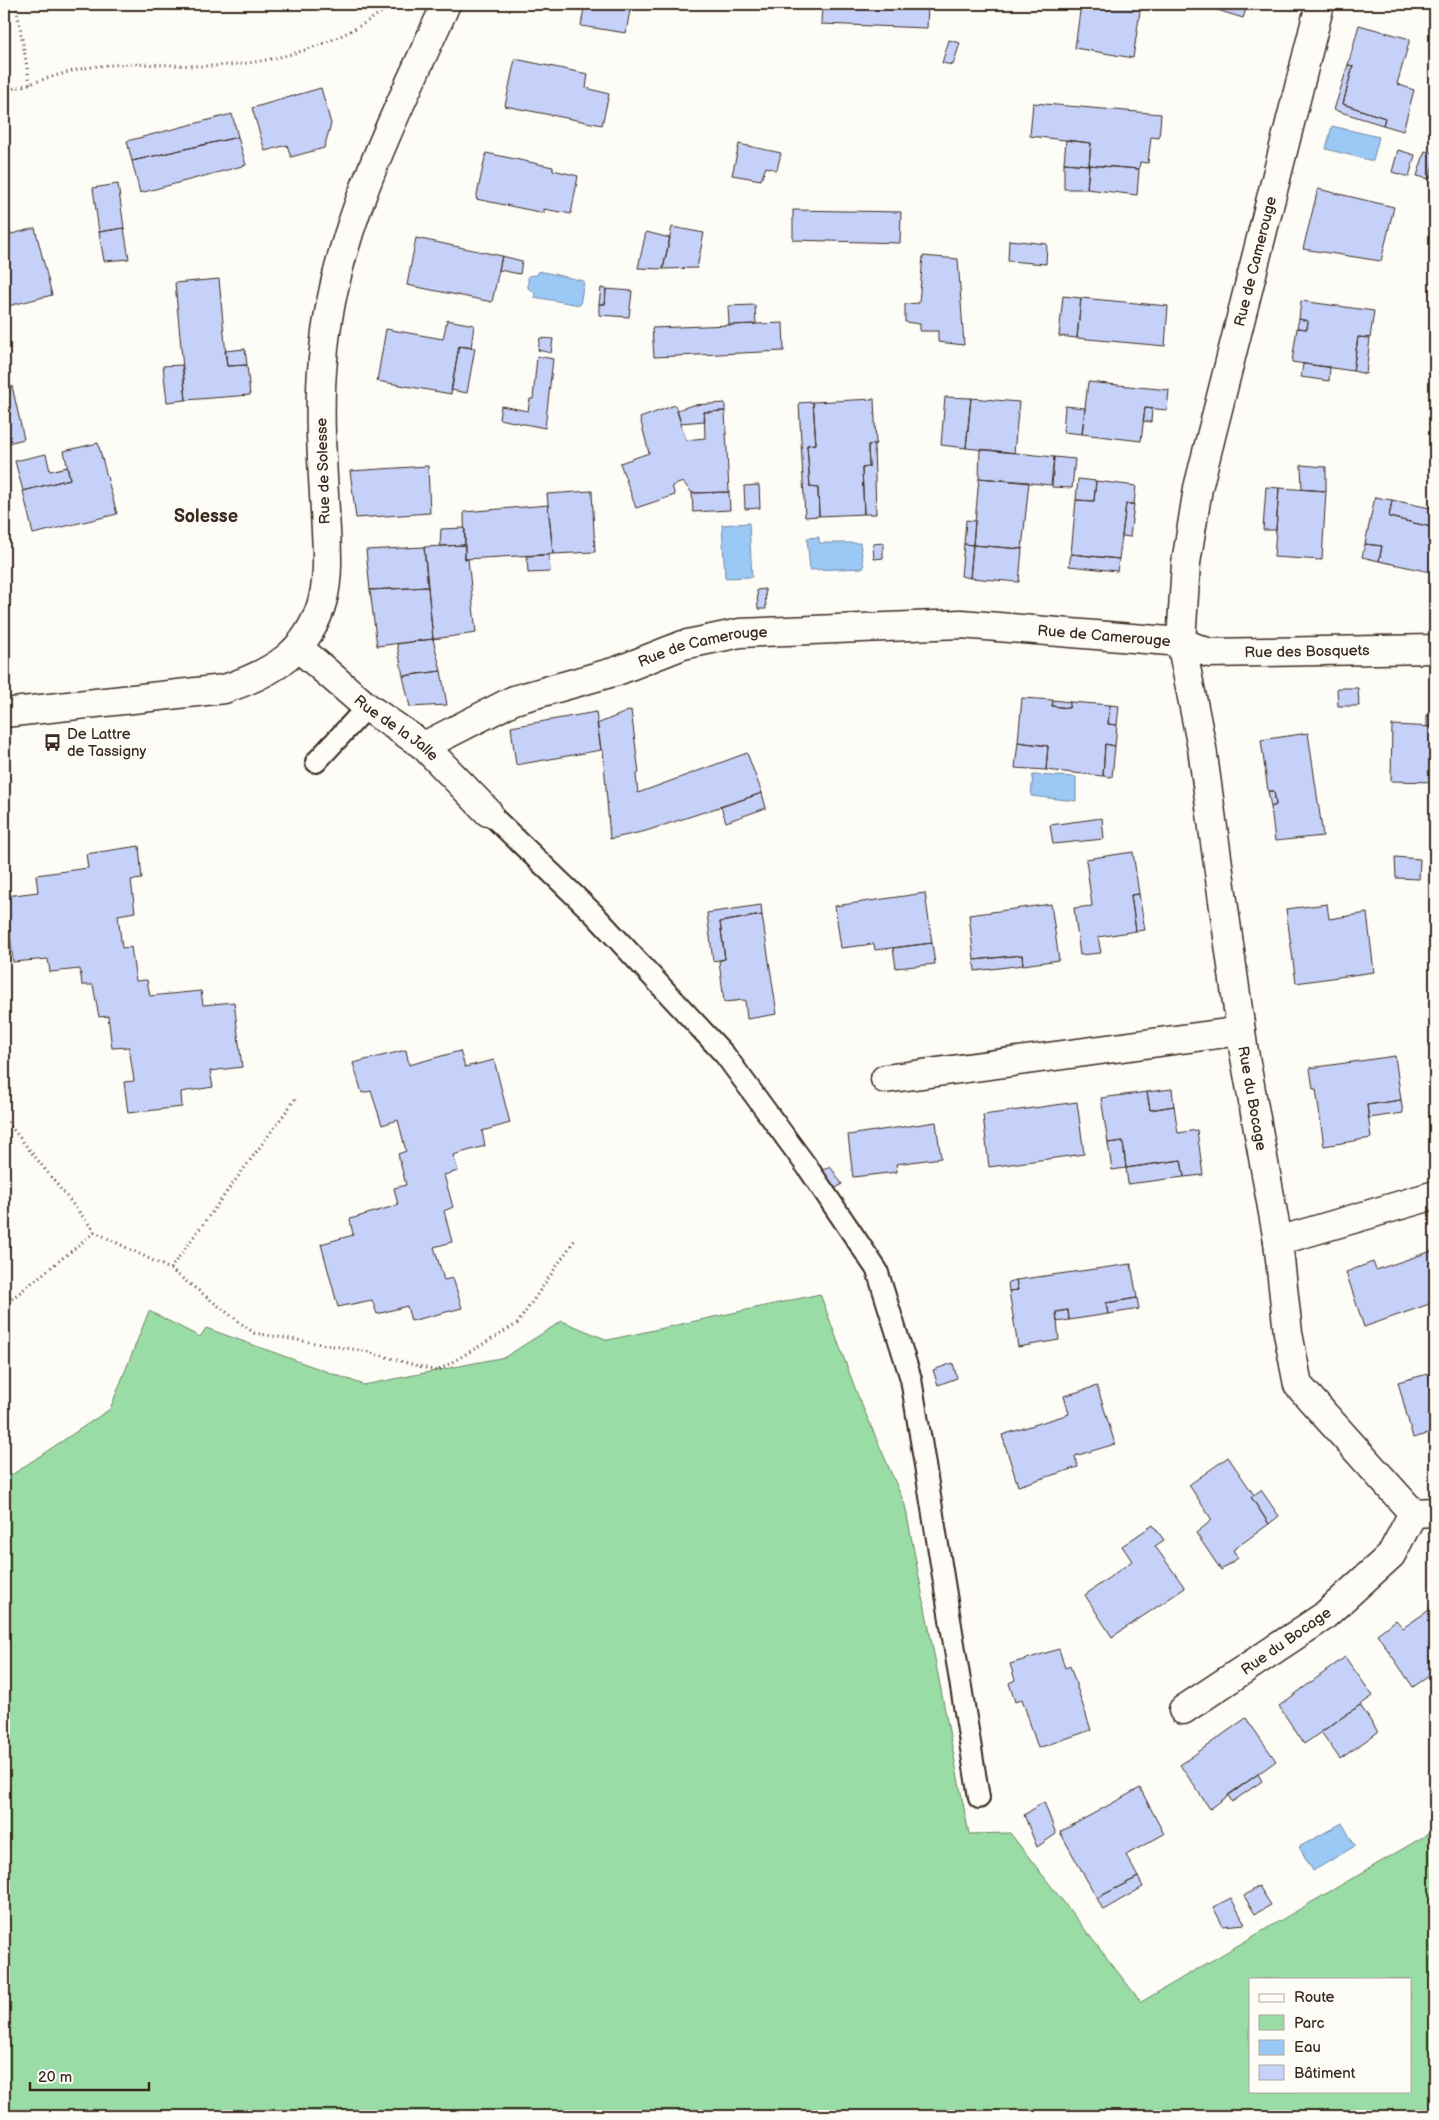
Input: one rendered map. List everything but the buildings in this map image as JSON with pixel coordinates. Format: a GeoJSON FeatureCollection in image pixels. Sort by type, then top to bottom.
{"type":"FeatureCollection","features":[{"type":"Feature","properties":{"kind":"street","name":"Rue de Solesse"},"geometry":{"type":"LineString","coordinates":[[4,713],[224,689],[255,679],[285,660],[299,648],[312,626],[323,598],[327,557],[320,421],[323,359],[332,291],[359,202],[401,100],[446,4]]}},
{"type":"Feature","properties":{"kind":"street","name":"Rue de Camerouge"},"geometry":{"type":"LineString","coordinates":[[424,746],[514,700],[617,671],[683,645],[740,633],[961,624],[1181,642],[1186,563],[1198,488],[1320,4]]}},
{"type":"Feature","properties":{"kind":"street","name":"Rue des Bosquets"},"geometry":{"type":"LineString","coordinates":[[1181,642],[1209,653],[1435,649]]}},
{"type":"Feature","properties":{"kind":"street","name":"Rue du Bocage"},"geometry":{"type":"LineString","coordinates":[[1181,642],[1202,748],[1240,1031],[1278,1241],[1288,1333],[1298,1385],[1424,1512],[1391,1555],[1324,1617],[1184,1710]]}},
{"type":"Feature","properties":{"kind":"street","name":"Rue de la Jalle"},"geometry":{"type":"LineString","coordinates":[[299,648],[368,708],[424,746],[488,812]]}},
{"type":"Feature","properties":{"kind":"street"},"geometry":{"type":"LineString","coordinates":[[885,1079],[1240,1031]]}},
{"type":"Feature","properties":{"kind":"street"},"geometry":{"type":"LineString","coordinates":[[1278,1241],[1435,1195]]}},
{"type":"Feature","properties":{"kind":"lane"},"geometry":{"type":"LineString","coordinates":[[316,762],[368,708]]}},
{"type":"Feature","properties":{"kind":"lane"},"geometry":{"type":"LineString","coordinates":[[488,812],[594,914],[725,1055],[808,1168],[877,1270],[911,1379],[979,1798]]}},
{"type":"Feature","properties":{"kind":"path"},"geometry":{"type":"LineString","coordinates":[[16,4],[30,84]]}},
{"type":"Feature","properties":{"kind":"path"},"geometry":{"type":"LineString","coordinates":[[4,91],[96,67],[130,64],[214,66],[285,56],[317,46],[348,32],[376,16],[392,4]]}},
{"type":"Feature","properties":{"kind":"path"},"geometry":{"type":"LineString","coordinates":[[170,1269],[296,1098]]}},
{"type":"Feature","properties":{"kind":"path"},"geometry":{"type":"LineString","coordinates":[[4,1118],[95,1232],[170,1269],[254,1333],[364,1351],[437,1371],[517,1324],[576,1238]]}},
{"type":"Feature","properties":{"kind":"path"},"geometry":{"type":"LineString","coordinates":[[4,1305],[95,1232]]}},
{"type":"Feature","properties":{"kind":"green space"},"geometry":{"type":"Polygon","coordinates":[[[820,1294],[858,1396],[905,1505],[969,1834],[1010,1833],[1141,2002],[1435,1830],[1435,2116],[4,2116],[4,1480],[110,1409],[149,1311],[200,1337],[206,1328],[364,1385],[505,1357],[562,1321],[608,1340],[820,1294]]]}},
{"type":"Feature","properties":{"kind":"water"},"geometry":{"type":"Polygon","coordinates":[[[1332,126],[1379,137],[1373,161],[1326,149],[1332,126]]]}},
{"type":"Feature","properties":{"kind":"water"},"geometry":{"type":"Polygon","coordinates":[[[539,271],[584,281],[580,305],[534,297],[535,292],[528,288],[528,276],[537,275],[539,271]]]}},
{"type":"Feature","properties":{"kind":"water"},"geometry":{"type":"Polygon","coordinates":[[[749,523],[752,577],[725,578],[722,525],[749,523]]]}},
{"type":"Feature","properties":{"kind":"water"},"geometry":{"type":"Polygon","coordinates":[[[819,537],[819,543],[860,543],[864,568],[810,570],[807,538],[819,537]]]}},
{"type":"Feature","properties":{"kind":"water"},"geometry":{"type":"Polygon","coordinates":[[[1033,775],[1076,777],[1076,801],[1031,796],[1033,775]]]}},
{"type":"Feature","properties":{"kind":"water"},"geometry":{"type":"Polygon","coordinates":[[[1342,1823],[1355,1846],[1313,1871],[1299,1847],[1342,1823]]]}},
{"type":"Feature","properties":{"kind":"place","name":"De Lattre de Tassigny"},"geometry":{"type":"Point","coordinates":[53,743]}},
{"type":"Feature","properties":{"kind":"district","name":"Solesse"},"geometry":{"type":"Point","coordinates":[206,516]}}]}
